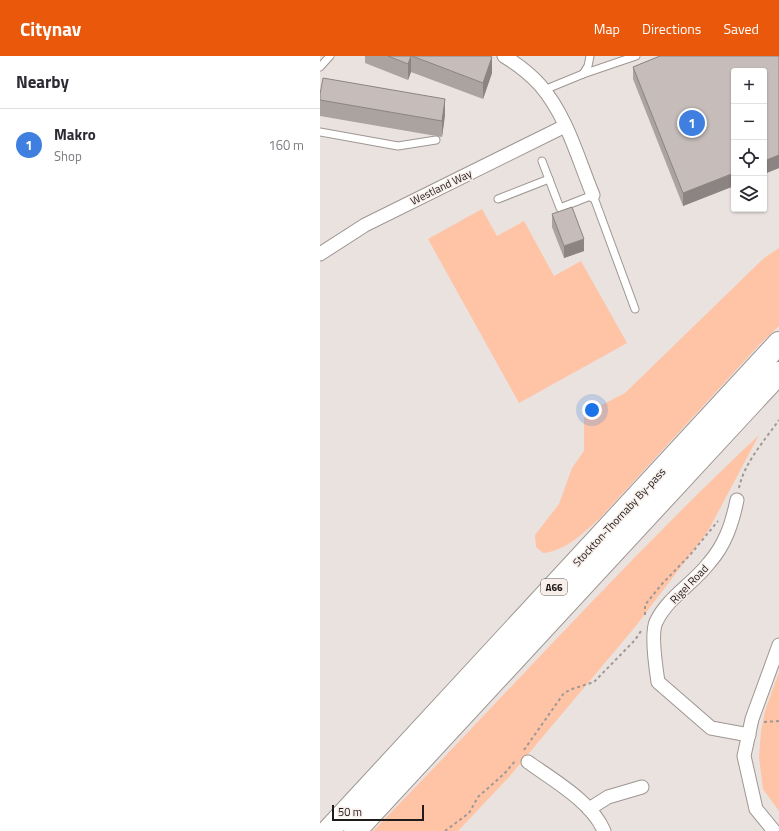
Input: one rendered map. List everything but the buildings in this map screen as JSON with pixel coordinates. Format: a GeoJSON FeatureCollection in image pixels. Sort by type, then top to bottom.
{"type":"FeatureCollection","features":[{"type":"Feature","properties":{"kind":"highway","name":"Stockton-Thornaby By-pass"},"geometry":{"type":"LineString","coordinates":[[328,831],[779,343]]}},
{"type":"Feature","properties":{"kind":"highway","name":"Stockton-Thornaby By-pass"},"geometry":{"type":"LineString","coordinates":[[355,831],[779,373]]}},
{"type":"Feature","properties":{"kind":"street"},"geometry":{"type":"LineString","coordinates":[[504,56],[519,66],[544,90],[556,108],[565,126],[593,196]]}},
{"type":"Feature","properties":{"kind":"street","name":"Westland Way"},"geometry":{"type":"LineString","coordinates":[[320,254],[365,225],[565,126]]}},
{"type":"Feature","properties":{"kind":"street","name":"Rigel Road"},"geometry":{"type":"LineString","coordinates":[[737,500],[729,534],[709,564],[675,595],[656,623],[655,654],[658,682],[711,728],[749,736]]}},
{"type":"Feature","properties":{"kind":"street"},"geometry":{"type":"LineString","coordinates":[[774,831],[756,809],[744,756],[752,719],[779,645]]}},
{"type":"Feature","properties":{"kind":"street"},"geometry":{"type":"LineString","coordinates":[[523,756],[570,791],[600,821],[604,831]]}},
{"type":"Feature","properties":{"kind":"street"},"geometry":{"type":"LineString","coordinates":[[588,810],[608,797],[642,787]]}},
{"type":"Feature","properties":{"kind":"lane"},"geometry":{"type":"LineString","coordinates":[[320,67],[330,56]]}},
{"type":"Feature","properties":{"kind":"lane"},"geometry":{"type":"LineString","coordinates":[[583,74],[588,66],[590,56]]}},
{"type":"Feature","properties":{"kind":"lane"},"geometry":{"type":"LineString","coordinates":[[544,90],[583,74],[636,56]]}},
{"type":"Feature","properties":{"kind":"lane"},"geometry":{"type":"LineString","coordinates":[[320,132],[398,146],[436,140]]}},
{"type":"Feature","properties":{"kind":"lane"},"geometry":{"type":"LineString","coordinates":[[542,161],[560,208],[593,196],[636,309]]}},
{"type":"Feature","properties":{"kind":"lane"},"geometry":{"type":"LineString","coordinates":[[498,199],[549,179]]}},
{"type":"Feature","properties":{"kind":"path"},"geometry":{"type":"LineString","coordinates":[[645,618],[646,605],[657,590],[690,555],[708,531],[737,500],[741,480],[759,448],[779,420]]}},
{"type":"Feature","properties":{"kind":"path"},"geometry":{"type":"LineString","coordinates":[[446,831],[469,813],[478,797],[523,756],[564,693],[594,682],[635,640],[641,630]]}},
{"type":"Feature","properties":{"kind":"shaded area"},"geometry":{"type":"Polygon","coordinates":[[[482,209],[497,236],[524,221],[554,276],[581,261],[627,343],[519,403],[428,239],[482,209]]]}},
{"type":"Feature","properties":{"kind":"shaded area"},"geometry":{"type":"Polygon","coordinates":[[[779,248],[779,326],[760,344],[600,518],[567,545],[551,552],[543,553],[536,547],[535,535],[559,504],[572,468],[584,451],[584,414],[625,393],[764,258],[779,248]]]}},
{"type":"Feature","properties":{"kind":"shaded area"},"geometry":{"type":"Polygon","coordinates":[[[759,435],[708,531],[635,627],[509,777],[458,831],[373,831],[660,531],[759,435]]]}},
{"type":"Feature","properties":{"kind":"shaded area"},"geometry":{"type":"Polygon","coordinates":[[[779,672],[779,811],[763,789],[759,757],[761,731],[765,711],[779,672]]]}},
{"type":"Feature","properties":{"kind":"place","name":"Makro"},"geometry":{"type":"Point","coordinates":[692,123]}}]}
